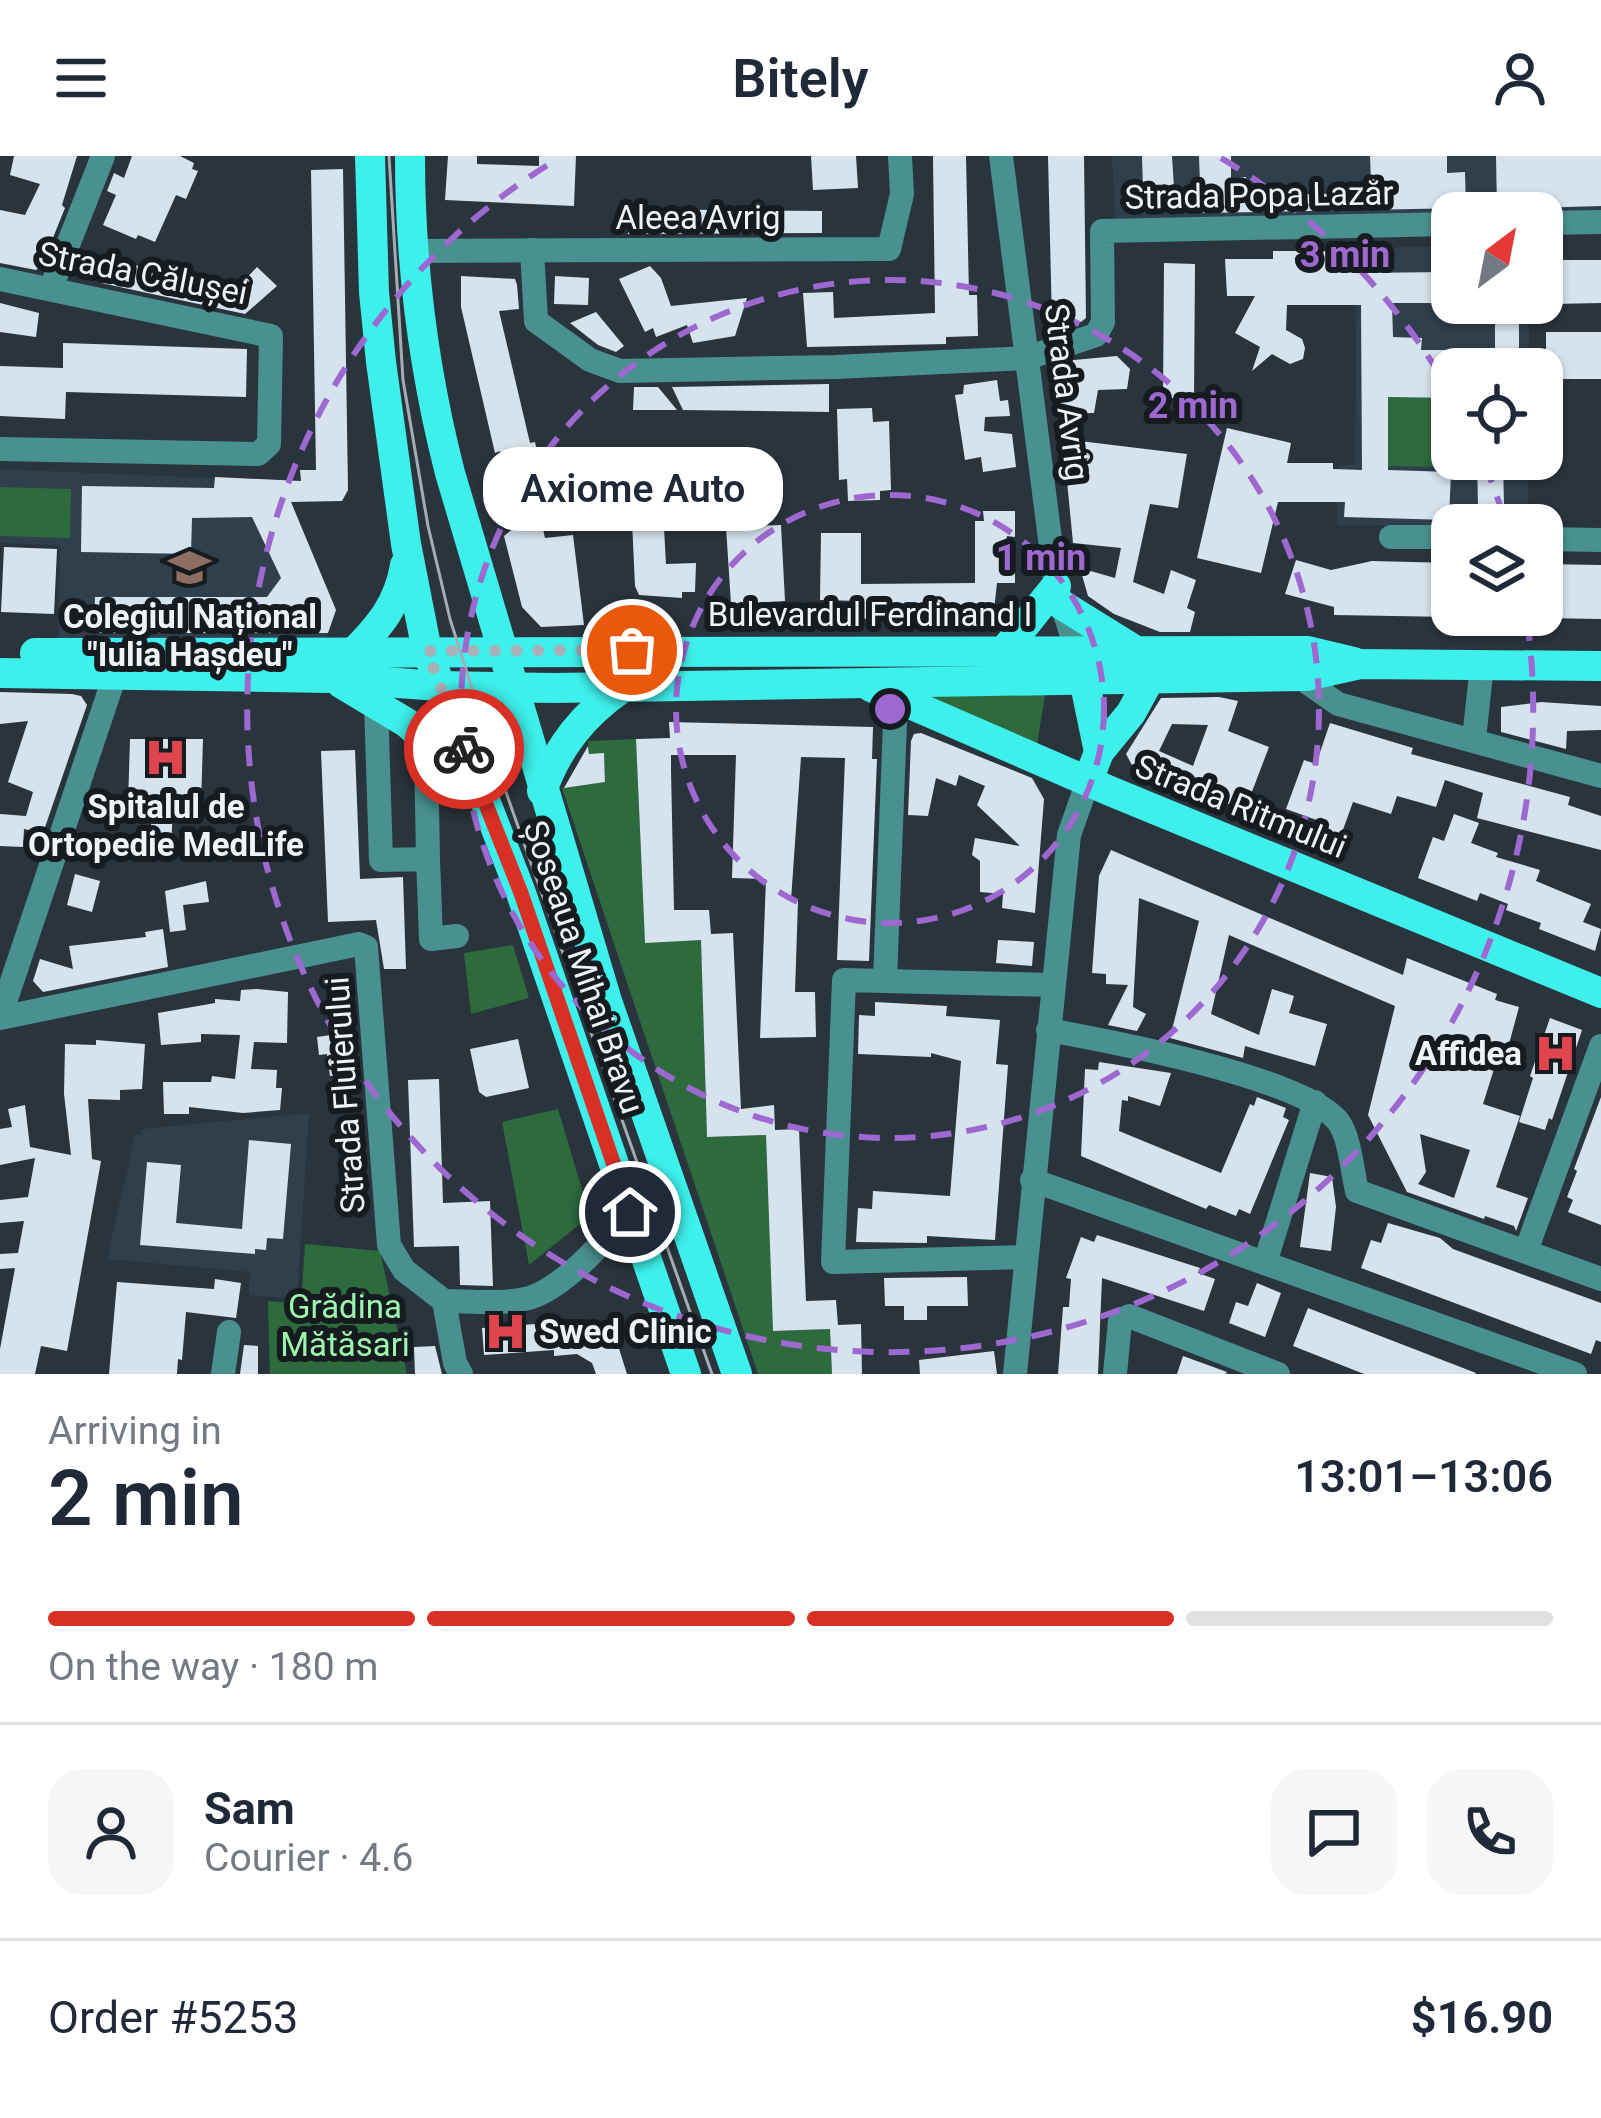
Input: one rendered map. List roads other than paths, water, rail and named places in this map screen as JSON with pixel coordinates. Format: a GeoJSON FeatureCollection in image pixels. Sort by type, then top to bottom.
{"type":"FeatureCollection","features":[{"type":"Feature","properties":{"kind":"main road","name":"Șoseaua Mihai Bravu"},"geometry":{"type":"LineString","coordinates":[[370,156],[374,292],[406,544],[427,651],[572,1037],[686,1374]]}},
{"type":"Feature","properties":{"kind":"main road","name":"Șoseaua Mihai Bravu"},"geometry":{"type":"LineString","coordinates":[[410,156],[412,251],[436,420],[542,791],[608,1001],[737,1374]]}},
{"type":"Feature","properties":{"kind":"main road"},"geometry":{"type":"LineString","coordinates":[[406,544],[396,601],[341,667],[376,703],[428,739],[483,794]]}},
{"type":"Feature","properties":{"kind":"main road"},"geometry":{"type":"LineString","coordinates":[[1004,651],[1059,596],[1144,666],[1131,713],[1099,752],[1088,781]]}},
{"type":"Feature","properties":{"kind":"main road","name":"Bulevardul Ferdinand I"},"geometry":{"type":"LineString","coordinates":[[0,673],[116,675],[341,667],[427,651],[1004,651],[1082,666]]}},
{"type":"Feature","properties":{"kind":"main road","name":"Bulevardul Ferdinand I"},"geometry":{"type":"LineString","coordinates":[[0,652],[285,654],[439,686],[514,688],[857,681],[1082,666],[1601,667]]}},
{"type":"Feature","properties":{"kind":"main road","name":"Strada Avrig"},"geometry":{"type":"LineString","coordinates":[[1082,666],[1099,752]]}},
{"type":"Feature","properties":{"kind":"main road","name":"Strada Ritmului"},"geometry":{"type":"LineString","coordinates":[[857,681],[1601,993]]}},
{"type":"Feature","properties":{"kind":"main road"},"geometry":{"type":"LineString","coordinates":[[542,791],[571,734],[622,688]]}},
{"type":"Feature","properties":{"kind":"street"},"geometry":{"type":"LineString","coordinates":[[51,288],[103,156]]}},
{"type":"Feature","properties":{"kind":"street","name":"Aleea Avrig"},"geometry":{"type":"LineString","coordinates":[[412,251],[890,250],[902,194],[900,156]]}},
{"type":"Feature","properties":{"kind":"street","name":"Strada Avrig"},"geometry":{"type":"LineString","coordinates":[[1001,156],[1059,596],[1082,666]]}},
{"type":"Feature","properties":{"kind":"street"},"geometry":{"type":"LineString","coordinates":[[1563,223],[1601,222]]}},
{"type":"Feature","properties":{"kind":"street","name":"Strada Popa Lazăr"},"geometry":{"type":"LineString","coordinates":[[1027,358],[1101,330],[1102,231],[1431,224]]}},
{"type":"Feature","properties":{"kind":"street"},"geometry":{"type":"LineString","coordinates":[[532,250],[536,320],[590,360],[620,370],[1027,358]]}},
{"type":"Feature","properties":{"kind":"street","name":"Strada Călușei"},"geometry":{"type":"LineString","coordinates":[[0,279],[271,336],[269,444],[258,454],[0,449]]}},
{"type":"Feature","properties":{"kind":"street"},"geometry":{"type":"LineString","coordinates":[[1391,537],[1431,538]]}},
{"type":"Feature","properties":{"kind":"street"},"geometry":{"type":"LineString","coordinates":[[1563,539],[1601,540]]}},
{"type":"Feature","properties":{"kind":"street"},"geometry":{"type":"LineString","coordinates":[[1307,664],[1314,690],[1338,704],[1601,776]]}},
{"type":"Feature","properties":{"kind":"street"},"geometry":{"type":"LineString","coordinates":[[1474,740],[1482,664]]}},
{"type":"Feature","properties":{"kind":"street"},"geometry":{"type":"LineString","coordinates":[[0,1017],[116,675]]}},
{"type":"Feature","properties":{"kind":"street"},"geometry":{"type":"LineString","coordinates":[[885,980],[896,697]]}},
{"type":"Feature","properties":{"kind":"street"},"geometry":{"type":"LineString","coordinates":[[376,703],[381,860],[428,860]]}},
{"type":"Feature","properties":{"kind":"street"},"geometry":{"type":"LineString","coordinates":[[426,750],[431,938],[457,936]]}},
{"type":"Feature","properties":{"kind":"street"},"geometry":{"type":"LineString","coordinates":[[1015,1374],[1070,835],[1088,781]]}},
{"type":"Feature","properties":{"kind":"street","name":"Strada Fluierului"},"geometry":{"type":"LineString","coordinates":[[0,1017],[359,944],[366,947],[388,1245],[404,1270],[444,1301]]}},
{"type":"Feature","properties":{"kind":"street"},"geometry":{"type":"LineString","coordinates":[[1025,1257],[833,1262],[844,980],[1053,985]]}},
{"type":"Feature","properties":{"kind":"street"},"geometry":{"type":"LineString","coordinates":[[1048,1030],[1152,1049],[1315,1102],[1340,1123],[1357,1191],[1601,1279]]}},
{"type":"Feature","properties":{"kind":"street"},"geometry":{"type":"LineString","coordinates":[[1526,1251],[1601,1046]]}},
{"type":"Feature","properties":{"kind":"street"},"geometry":{"type":"LineString","coordinates":[[1265,1262],[1315,1102]]}},
{"type":"Feature","properties":{"kind":"street"},"geometry":{"type":"LineString","coordinates":[[1032,1180],[1265,1262],[1527,1366],[1575,1374]]}},
{"type":"Feature","properties":{"kind":"street"},"geometry":{"type":"LineString","coordinates":[[461,1374],[444,1301],[534,1297],[605,1241],[630,1212]]}},
{"type":"Feature","properties":{"kind":"street"},"geometry":{"type":"LineString","coordinates":[[1114,1374],[1124,1316],[1278,1374]]}},
{"type":"Feature","properties":{"kind":"street"},"geometry":{"type":"LineString","coordinates":[[224,1374],[229,1332]]}},
{"type":"Feature","properties":{"kind":"tram line"},"geometry":{"type":"LineString","coordinates":[[389,156],[403,380],[428,526],[450,619],[496,764],[712,1374]]}},
{"type":"Feature","properties":{"kind":"place","name":"Colegiul Național \"Iulia Hașdeu\""},"geometry":{"type":"Point","coordinates":[190,568]}},
{"type":"Feature","properties":{"kind":"place","name":"Axiome Auto"},"geometry":{"type":"Point","coordinates":[632,650]}},
{"type":"Feature","properties":{"kind":"place","name":"Spitalul de Ortopedie MedLife"},"geometry":{"type":"Point","coordinates":[166,758]}},
{"type":"Feature","properties":{"kind":"place","name":"Affidea"},"geometry":{"type":"Point","coordinates":[1556,1053]}},
{"type":"Feature","properties":{"kind":"place","name":"Swed Clinic"},"geometry":{"type":"Point","coordinates":[505,1331]}},
{"type":"Feature","properties":{"kind":"park label","name":"Grădina Mătăsari"},"geometry":{"type":"Point","coordinates":[345,1325]}}]}
